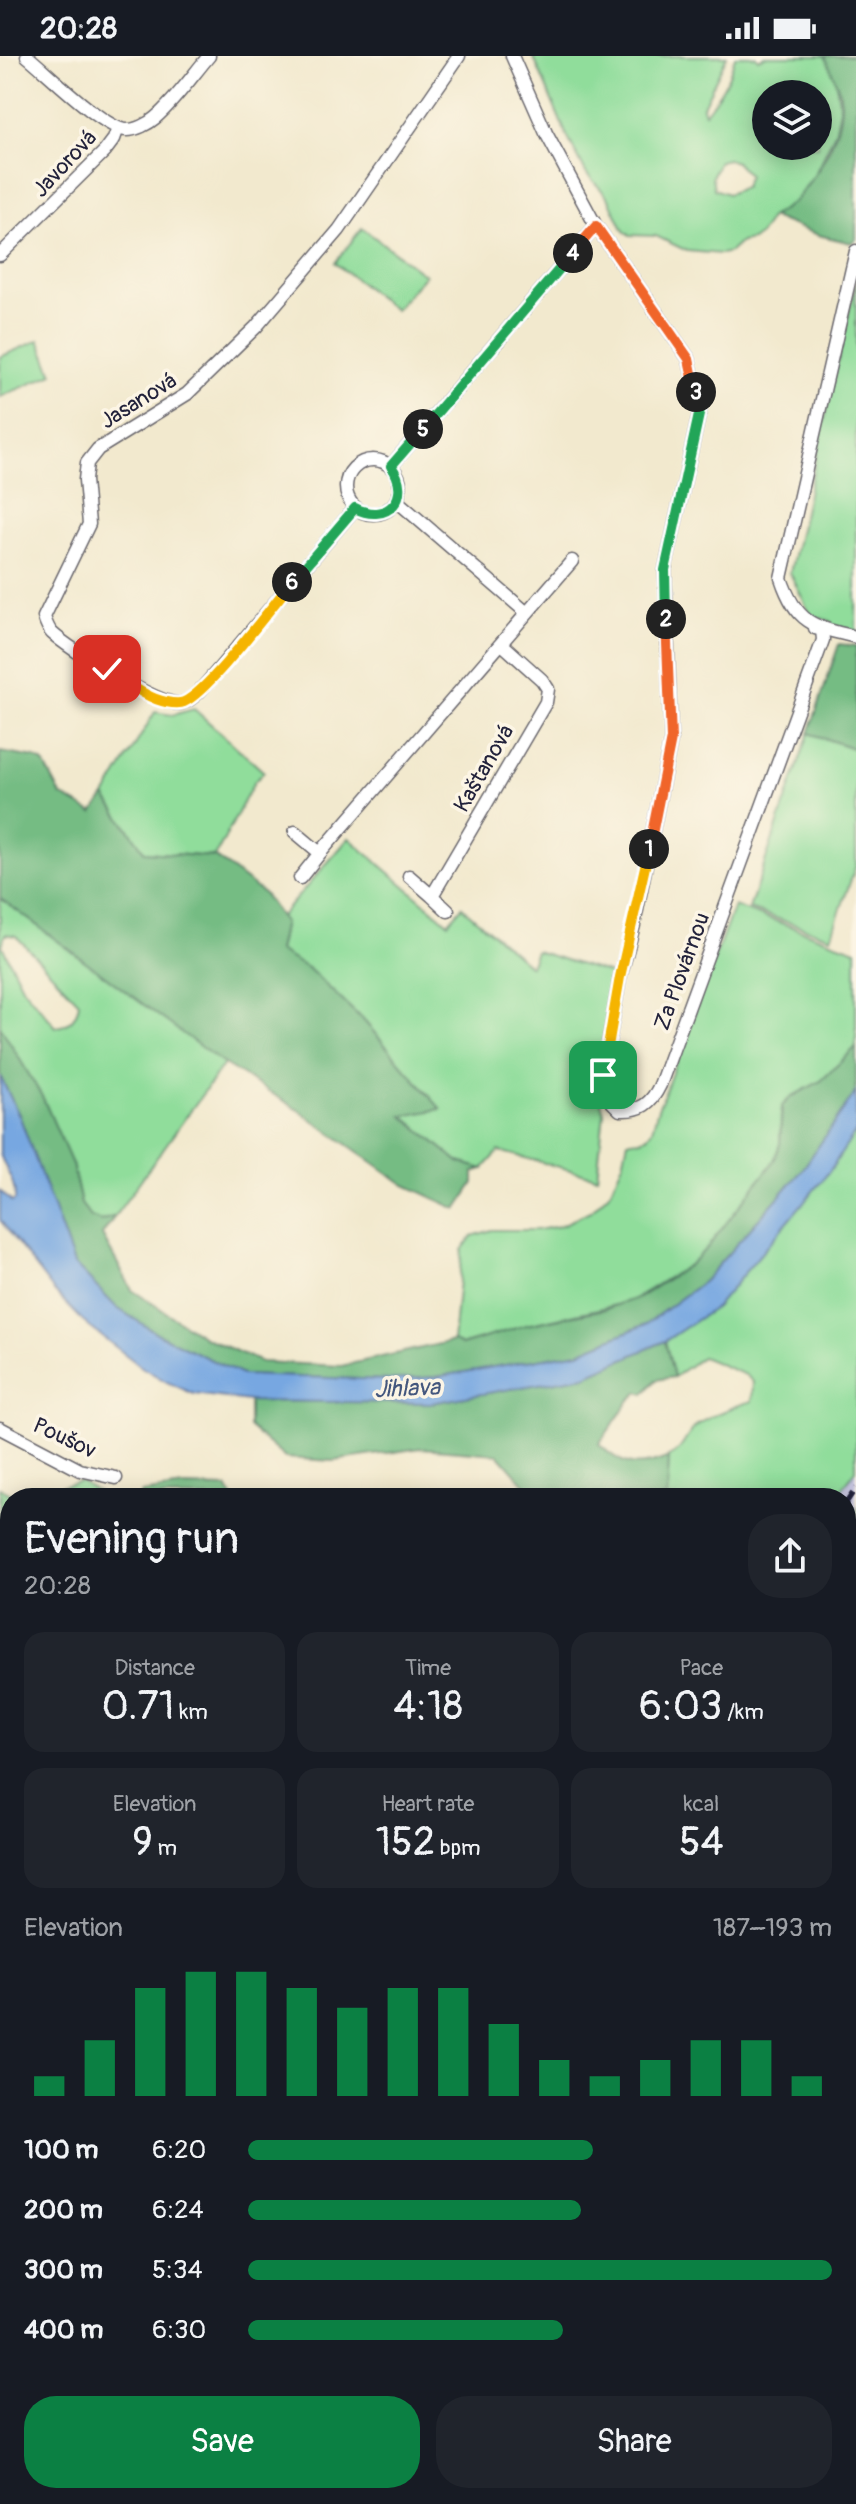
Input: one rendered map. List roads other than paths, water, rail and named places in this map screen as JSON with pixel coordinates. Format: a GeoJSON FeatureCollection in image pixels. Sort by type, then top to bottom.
{"type":"FeatureCollection","features":[{"type":"Feature","properties":{"kind":"street","name":"Javorová"},"geometry":{"type":"LineString","coordinates":[[27,56],[96,115],[118,128],[137,128],[155,118],[209,56]]}},
{"type":"Feature","properties":{"kind":"street","name":"Jasanová"},"geometry":{"type":"LineString","coordinates":[[355,508],[218,670],[182,703],[166,702],[150,696],[49,631],[44,617],[89,524],[85,480],[87,463],[98,449],[187,394],[256,327],[339,230],[459,56]]}},
{"type":"Feature","properties":{"kind":"street","name":"Za Plovárnou"},"geometry":{"type":"LineString","coordinates":[[512,56],[546,133],[596,226],[689,359],[700,410],[665,570],[671,739],[634,925],[620,977],[603,1075],[606,1096],[620,1110],[641,1108],[652,1101],[660,1085],[823,640],[822,630],[815,628]]}},
{"type":"Feature","properties":{"kind":"street","name":"Javorová"},"geometry":{"type":"LineString","coordinates":[[0,255],[105,151],[118,128]]}},
{"type":"Feature","properties":{"kind":"street"},"geometry":{"type":"LineString","coordinates":[[391,466],[596,226]]}},
{"type":"Feature","properties":{"kind":"street"},"geometry":{"type":"LineString","coordinates":[[856,251],[781,578],[795,610],[815,628],[856,637]]}},
{"type":"Feature","properties":{"kind":"street"},"geometry":{"type":"LineString","coordinates":[[368,459],[380,460],[391,466],[399,476],[401,489],[397,501],[388,510],[377,514],[355,508],[345,486],[348,474],[356,464],[368,459]]}},
{"type":"Feature","properties":{"kind":"street"},"geometry":{"type":"LineString","coordinates":[[397,501],[527,613]]}},
{"type":"Feature","properties":{"kind":"street"},"geometry":{"type":"LineString","coordinates":[[300,878],[572,561]]}},
{"type":"Feature","properties":{"kind":"street","name":"Kaštanová"},"geometry":{"type":"LineString","coordinates":[[432,896],[546,702],[548,689],[542,680],[502,644]]}},
{"type":"Feature","properties":{"kind":"street"},"geometry":{"type":"LineString","coordinates":[[295,832],[320,853]]}},
{"type":"Feature","properties":{"kind":"street"},"geometry":{"type":"LineString","coordinates":[[409,876],[448,911]]}},
{"type":"Feature","properties":{"kind":"street","name":"Poušov"},"geometry":{"type":"LineString","coordinates":[[0,1428],[80,1470],[116,1478]]}},
{"type":"Feature","properties":{"kind":"water","name":"Jihlava"},"geometry":{"type":"Polygon","coordinates":[[[0,1076],[19,1115],[74,1264],[117,1308],[160,1335],[242,1375],[389,1380],[436,1377],[579,1352],[646,1324],[704,1281],[800,1173],[856,1092],[856,1131],[829,1172],[716,1307],[665,1341],[585,1376],[431,1403],[249,1401],[194,1394],[167,1382],[143,1368],[87,1325],[54,1291],[0,1220],[0,1191],[12,1202],[15,1200],[14,1187],[0,1153],[0,1076]]]}}]}
